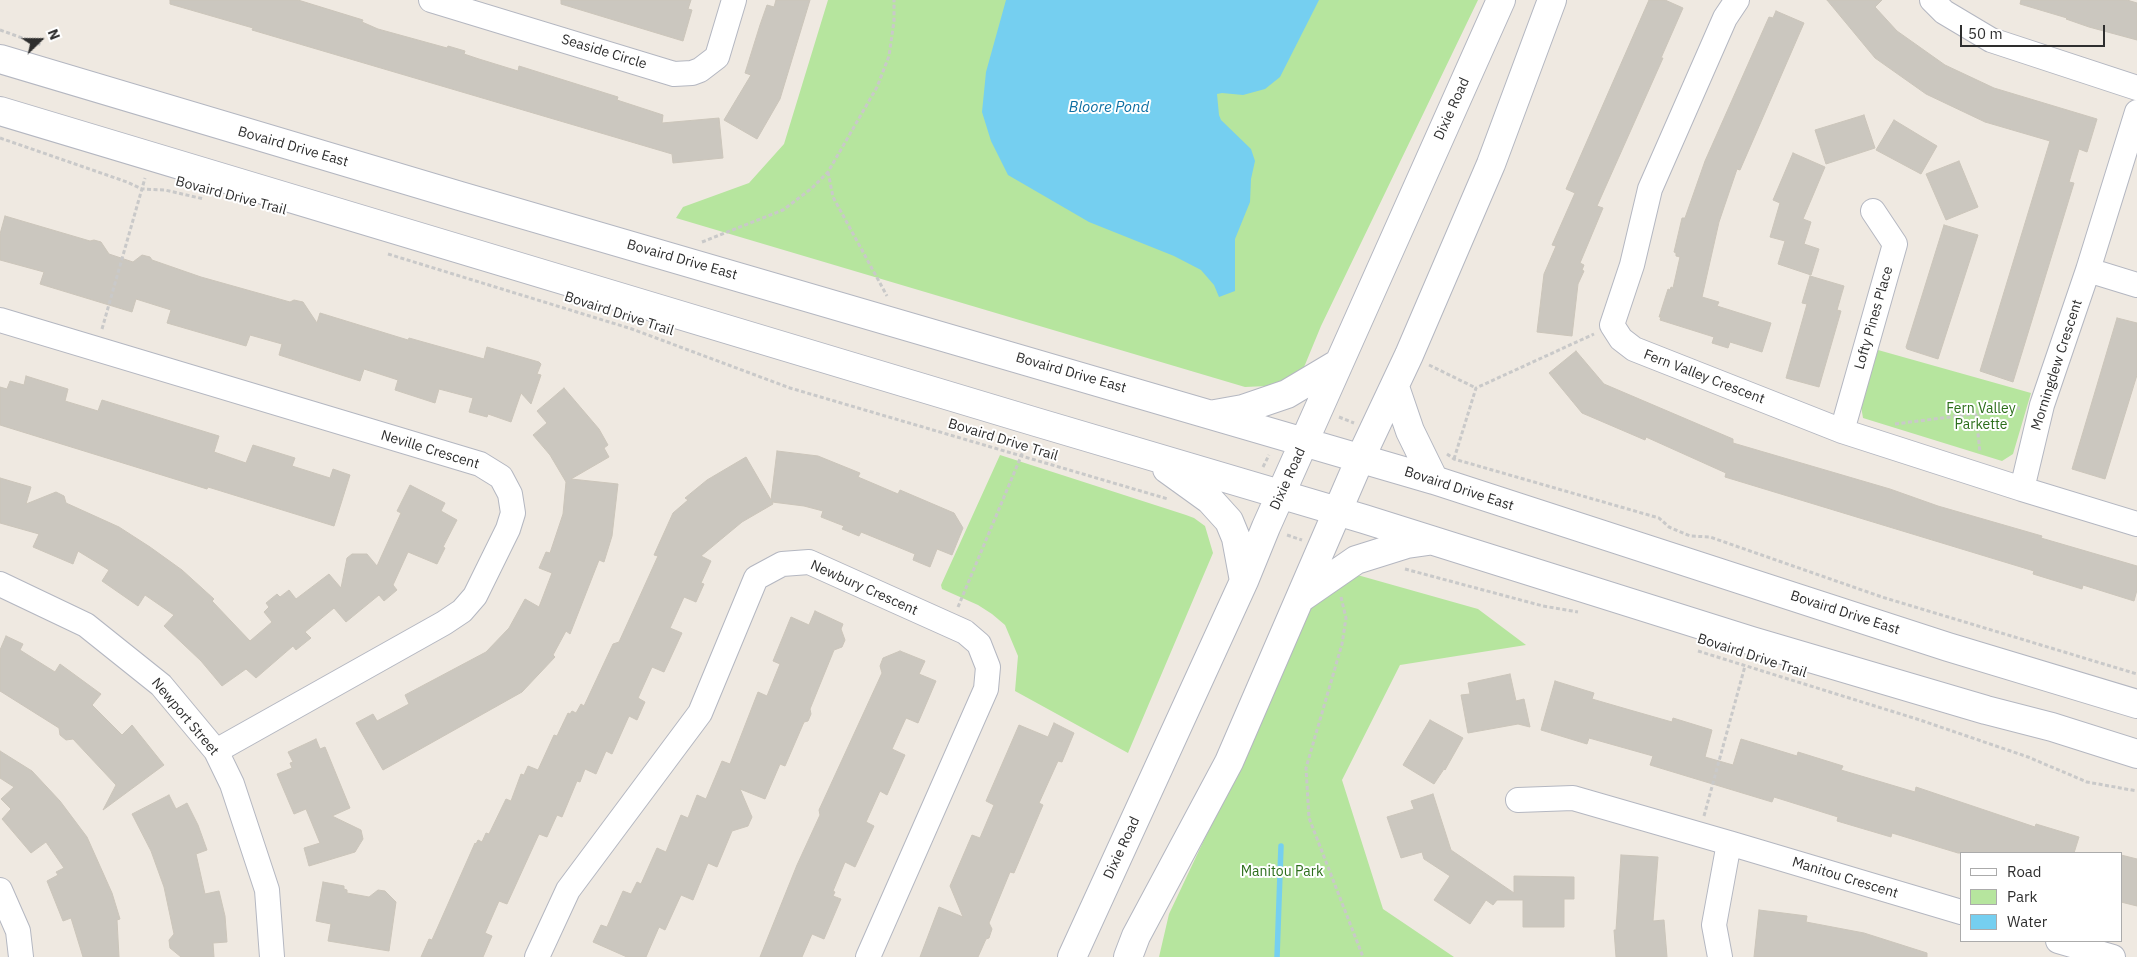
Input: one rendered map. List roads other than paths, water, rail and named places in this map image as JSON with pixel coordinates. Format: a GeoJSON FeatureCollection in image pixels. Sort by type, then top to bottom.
{"type":"FeatureCollection","features":[{"type":"Feature","properties":{"kind":"main road","name":"Dixie Road"},"geometry":{"type":"LineString","coordinates":[[1072,957],[1244,581],[1280,495],[1501,0]]}},
{"type":"Feature","properties":{"kind":"main road"},"geometry":{"type":"LineString","coordinates":[[1128,957],[1136,936],[1229,762],[1360,459],[1395,387],[1491,164],[1552,0]]}},
{"type":"Feature","properties":{"kind":"main road","name":"Bovaird Drive East"},"geometry":{"type":"LineString","coordinates":[[0,59],[460,196],[1434,480],[1948,647],[2137,704]]}},
{"type":"Feature","properties":{"kind":"main road"},"geometry":{"type":"LineString","coordinates":[[0,110],[1149,456],[1338,511],[1752,641],[1986,710],[2052,726],[2137,754]]}},
{"type":"Feature","properties":{"kind":"main road"},"geometry":{"type":"LineString","coordinates":[[1210,415],[1243,409],[1286,394],[1339,363]]}},
{"type":"Feature","properties":{"kind":"main road"},"geometry":{"type":"LineString","coordinates":[[1395,387],[1410,431],[1434,480]]}},
{"type":"Feature","properties":{"kind":"main road"},"geometry":{"type":"LineString","coordinates":[[1149,456],[1210,500],[1229,521],[1236,538],[1244,581]]}},
{"type":"Feature","properties":{"kind":"main road"},"geometry":{"type":"LineString","coordinates":[[1300,599],[1356,560],[1407,544],[1432,540]]}},
{"type":"Feature","properties":{"kind":"street","name":"Seaside Circle"},"geometry":{"type":"LineString","coordinates":[[430,0],[674,74],[692,73],[700,70],[717,57],[734,0]]}},
{"type":"Feature","properties":{"kind":"street","name":"Fern Valley Crescent"},"geometry":{"type":"LineString","coordinates":[[1736,0],[1725,18],[1650,189],[1632,264],[1612,325],[1621,339],[1634,350],[1842,431],[2022,489]]}},
{"type":"Feature","properties":{"kind":"street"},"geometry":{"type":"LineString","coordinates":[[1932,0],[1944,12],[1991,40],[2137,88]]}},
{"type":"Feature","properties":{"kind":"street","name":"Morningdew Crescent"},"geometry":{"type":"LineString","coordinates":[[2022,489],[2042,405],[2088,270],[2137,112]]}},
{"type":"Feature","properties":{"kind":"street","name":"Lofty Pines Place"},"geometry":{"type":"LineString","coordinates":[[1842,431],[1895,244],[1873,210]]}},
{"type":"Feature","properties":{"kind":"street"},"geometry":{"type":"LineString","coordinates":[[2088,270],[2137,285]]}},
{"type":"Feature","properties":{"kind":"street","name":"Neville Crescent"},"geometry":{"type":"LineString","coordinates":[[0,320],[480,464],[501,477],[510,494],[512,513],[508,530],[475,596],[462,611],[444,623],[216,751]]}},
{"type":"Feature","properties":{"kind":"street"},"geometry":{"type":"LineString","coordinates":[[2022,489],[2137,524]]}},
{"type":"Feature","properties":{"kind":"street","name":"Newbury Crescent"},"geometry":{"type":"LineString","coordinates":[[537,957],[568,890],[700,714],[756,578],[782,564],[809,562],[965,632],[979,644],[988,667],[986,689],[868,957]]}},
{"type":"Feature","properties":{"kind":"street","name":"Newport Street"},"geometry":{"type":"LineString","coordinates":[[0,584],[86,625],[161,685],[216,751],[232,784],[267,890],[272,957]]}},
{"type":"Feature","properties":{"kind":"street","name":"Manitou Crescent"},"geometry":{"type":"LineString","coordinates":[[1518,800],[1573,798],[1699,833],[1960,912]]}},
{"type":"Feature","properties":{"kind":"street"},"geometry":{"type":"LineString","coordinates":[[1720,957],[1714,925],[1729,843]]}},
{"type":"Feature","properties":{"kind":"street"},"geometry":{"type":"LineString","coordinates":[[0,890],[18,931],[21,957]]}},
{"type":"Feature","properties":{"kind":"street"},"geometry":{"type":"LineString","coordinates":[[2061,942],[2112,957]]}},
{"type":"Feature","properties":{"kind":"water","name":"Bloore Pond"},"geometry":{"type":"Polygon","coordinates":[[[1006,0],[1319,0],[1280,77],[1265,89],[1243,95],[1217,94],[1221,120],[1251,149],[1255,161],[1251,179],[1250,202],[1235,239],[1235,291],[1219,297],[1214,285],[1201,270],[1174,256],[1089,222],[1008,175],[991,141],[982,112],[986,72],[1006,0]]]}},
{"type":"Feature","properties":{"kind":"waterway"},"geometry":{"type":"LineString","coordinates":[[1277,957],[1281,846]]}},
{"type":"Feature","properties":{"kind":"park label","name":"Fern Valley Parkette"},"geometry":{"type":"Point","coordinates":[1981,418]}},
{"type":"Feature","properties":{"kind":"park label","name":"Manitou Park"},"geometry":{"type":"Point","coordinates":[1282,872]}}]}
